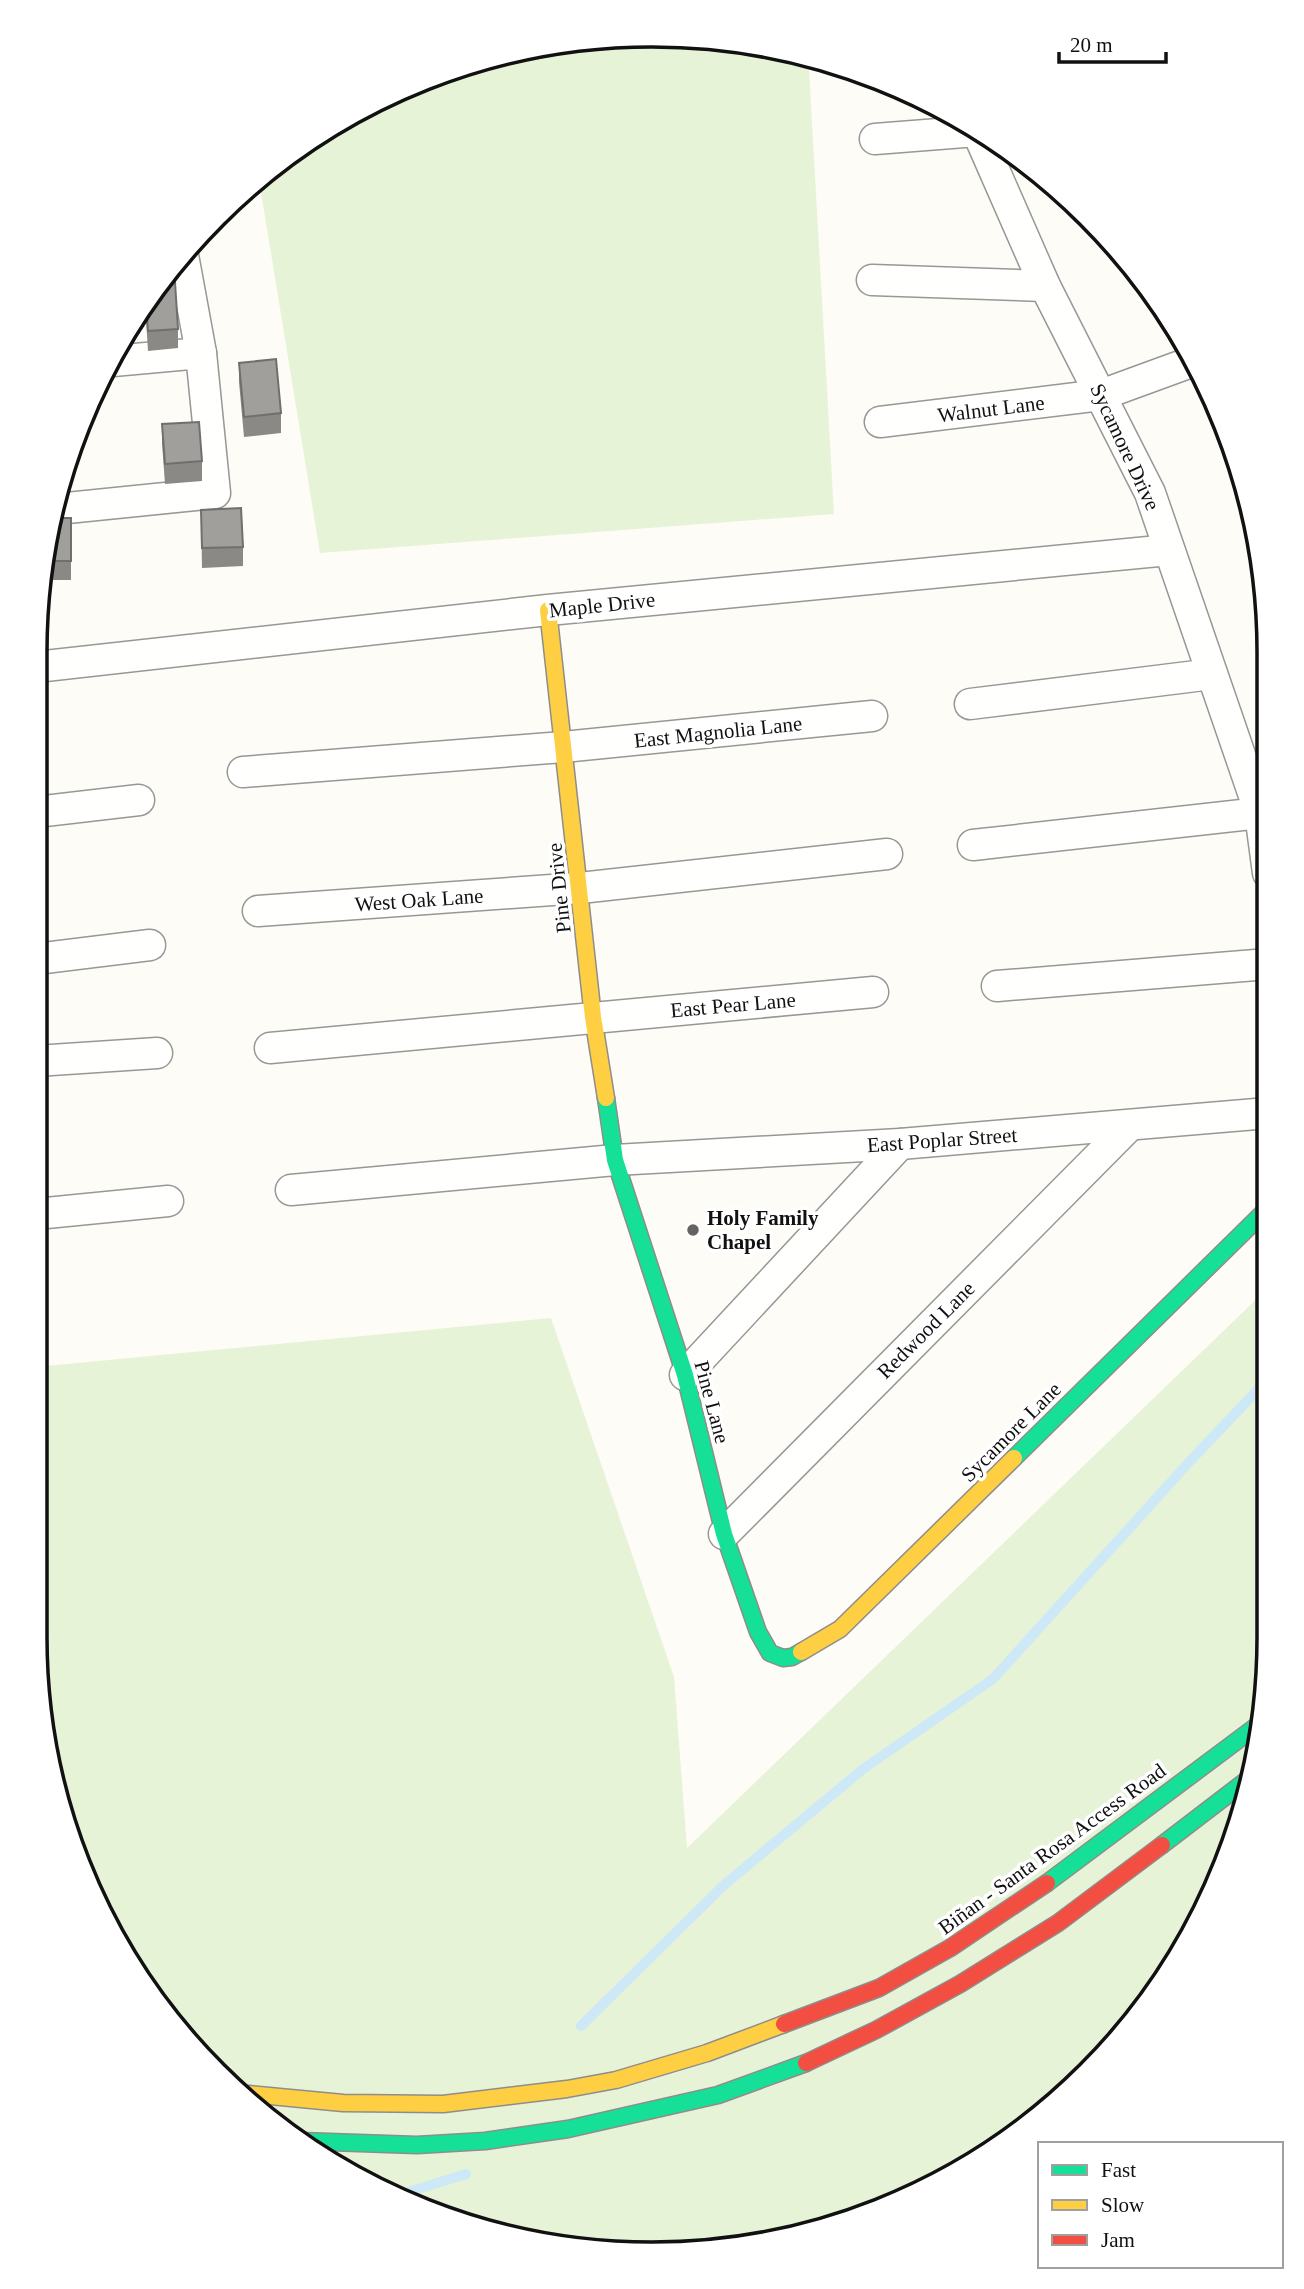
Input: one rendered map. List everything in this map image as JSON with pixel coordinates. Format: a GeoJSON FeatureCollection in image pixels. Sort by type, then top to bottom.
{"type":"FeatureCollection","features":[{"type":"Feature","properties":{"kind":"main road","name":"Pine Drive"},"geometry":{"type":"LineString","coordinates":[[548,610],[593,1017],[615,1160]]}},
{"type":"Feature","properties":{"kind":"main road","name":"Pine Lane"},"geometry":{"type":"LineString","coordinates":[[615,1160],[685,1376],[724,1534],[758,1632],[770,1653]]}},
{"type":"Feature","properties":{"kind":"main road","name":"Sycamore Lane"},"geometry":{"type":"LineString","coordinates":[[770,1653],[783,1658],[792,1657],[840,1629],[1257,1219]]}},
{"type":"Feature","properties":{"kind":"main road","name":"Biñan - Santa Rosa Access Road"},"geometry":{"type":"LineString","coordinates":[[319,2142],[417,2145],[485,2141],[568,2129],[620,2098],[707,2053],[879,1988],[950,1948],[1052,1880],[1249,1732]]}},
{"type":"Feature","properties":{"kind":"main road","name":"Biñan - Santa Rosa Access Road"},"geometry":{"type":"LineString","coordinates":[[256,2095],[343,2103],[443,2104],[567,2089],[620,2098],[718,2095],[809,2063],[960,1984],[1058,1923],[1238,1787]]}},
{"type":"Feature","properties":{"kind":"street","name":"Sycamore Drive"},"geometry":{"type":"LineString","coordinates":[[875,139],[961,132]]}},
{"type":"Feature","properties":{"kind":"street","name":"Sycamore Drive"},"geometry":{"type":"LineString","coordinates":[[985,147],[1045,286],[1150,493],[1257,804]]}},
{"type":"Feature","properties":{"kind":"street"},"geometry":{"type":"LineString","coordinates":[[65,508],[215,493],[201,353],[185,268]]}},
{"type":"Feature","properties":{"kind":"street"},"geometry":{"type":"LineString","coordinates":[[872,280],[1045,286]]}},
{"type":"Feature","properties":{"kind":"street"},"geometry":{"type":"LineString","coordinates":[[123,360],[201,353]]}},
{"type":"Feature","properties":{"kind":"street","name":"Walnut Lane"},"geometry":{"type":"LineString","coordinates":[[880,422],[1101,395],[1184,365]]}},
{"type":"Feature","properties":{"kind":"street","name":"Maple Drive"},"geometry":{"type":"LineString","coordinates":[[47,666],[548,610],[1169,550]]}},
{"type":"Feature","properties":{"kind":"street"},"geometry":{"type":"LineString","coordinates":[[970,704],[1212,674]]}},
{"type":"Feature","properties":{"kind":"street","name":"East Magnolia Lane"},"geometry":{"type":"LineString","coordinates":[[243,772],[563,747],[873,716]]}},
{"type":"Feature","properties":{"kind":"street"},"geometry":{"type":"LineString","coordinates":[[47,811],[139,800]]}},
{"type":"Feature","properties":{"kind":"street"},"geometry":{"type":"LineString","coordinates":[[973,845],[1257,813]]}},
{"type":"Feature","properties":{"kind":"street","name":"West Oak Lane"},"geometry":{"type":"LineString","coordinates":[[258,911],[580,888],[887,854]]}},
{"type":"Feature","properties":{"kind":"street"},"geometry":{"type":"LineString","coordinates":[[47,958],[150,945]]}},
{"type":"Feature","properties":{"kind":"street"},"geometry":{"type":"LineString","coordinates":[[997,986],[1257,965]]}},
{"type":"Feature","properties":{"kind":"street","name":"East Pear Lane"},"geometry":{"type":"LineString","coordinates":[[270,1048],[873,992]]}},
{"type":"Feature","properties":{"kind":"street"},"geometry":{"type":"LineString","coordinates":[[47,1060],[157,1053]]}},
{"type":"Feature","properties":{"kind":"street","name":"East Poplar Street"},"geometry":{"type":"LineString","coordinates":[[291,1191],[615,1160],[900,1144],[1257,1115]]}},
{"type":"Feature","properties":{"kind":"street","name":"Redwood Lane"},"geometry":{"type":"LineString","coordinates":[[724,1534],[1129,1126]]}},
{"type":"Feature","properties":{"kind":"street"},"geometry":{"type":"LineString","coordinates":[[685,1376],[900,1144]]}},
{"type":"Feature","properties":{"kind":"street"},"geometry":{"type":"LineString","coordinates":[[47,1213],[168,1200]]}},
{"type":"Feature","properties":{"kind":"green space"},"geometry":{"type":"Polygon","coordinates":[[[652,47],[731,52],[814,70],[809,69],[834,514],[320,553],[261,191],[316,149],[385,110],[458,79],[534,59],[573,52],[652,47]]]}},
{"type":"Feature","properties":{"kind":"green space"},"geometry":{"type":"Polygon","coordinates":[[[1257,1299],[1257,1637],[1252,1716],[1236,1794],[1225,1831],[1211,1868],[1176,1939],[1132,2005],[1080,2065],[1051,2092],[988,2140],[919,2179],[846,2210],[770,2230],[692,2240],[652,2242],[573,2237],[495,2221],[421,2196],[350,2161],[284,2117],[224,2065],[172,2005],[128,1939],[93,1868],[79,1831],[59,1755],[52,1716],[47,1637],[47,1366],[551,1318],[674,1677],[687,1848],[1257,1299]]]}},
{"type":"Feature","properties":{"kind":"building"},"geometry":{"type":"Polygon","coordinates":[[[174,282],[178,329],[148,331],[147,319],[174,282]]]}},
{"type":"Feature","properties":{"kind":"building"},"geometry":{"type":"Polygon","coordinates":[[[276,359],[281,413],[244,417],[239,363],[276,359]]]}},
{"type":"Feature","properties":{"kind":"building"},"geometry":{"type":"Polygon","coordinates":[[[199,422],[202,461],[165,464],[162,424],[199,422]]]}},
{"type":"Feature","properties":{"kind":"building"},"geometry":{"type":"Polygon","coordinates":[[[241,508],[243,547],[202,548],[201,510],[241,508]]]}},
{"type":"Feature","properties":{"kind":"building"},"geometry":{"type":"Polygon","coordinates":[[[63,518],[71,518],[71,561],[54,561],[63,518]]]}},
{"type":"Feature","properties":{"kind":"waterway"},"geometry":{"type":"LineString","coordinates":[[581,2026],[724,1885],[863,1769],[993,1679],[1257,1391]]}},
{"type":"Feature","properties":{"kind":"waterway"},"geometry":{"type":"LineString","coordinates":[[411,2191],[466,2174]]}},
{"type":"Feature","properties":{"kind":"traffic: fast"},"geometry":{"type":"LineString","coordinates":[[606,1098],[615,1160],[685,1375],[724,1534],[758,1632],[770,1653],[783,1658],[801,1652]]}},
{"type":"Feature","properties":{"kind":"traffic: fast"},"geometry":{"type":"LineString","coordinates":[[1014,1458],[1257,1219]]}},
{"type":"Feature","properties":{"kind":"traffic: fast"},"geometry":{"type":"LineString","coordinates":[[1047,1883],[1249,1732]]}},
{"type":"Feature","properties":{"kind":"traffic: fast"},"geometry":{"type":"LineString","coordinates":[[1162,1845],[1238,1787]]}},
{"type":"Feature","properties":{"kind":"traffic: fast"},"geometry":{"type":"LineString","coordinates":[[319,2142],[417,2145],[485,2141],[568,2129],[718,2095],[806,2063]]}},
{"type":"Feature","properties":{"kind":"traffic: slow"},"geometry":{"type":"LineString","coordinates":[[548,610],[593,1017],[606,1098]]}},
{"type":"Feature","properties":{"kind":"traffic: slow"},"geometry":{"type":"LineString","coordinates":[[801,1652],[840,1629],[1014,1458]]}},
{"type":"Feature","properties":{"kind":"traffic: slow"},"geometry":{"type":"LineString","coordinates":[[256,2095],[343,2103],[443,2104],[567,2089],[616,2080],[707,2053],[784,2024]]}},
{"type":"Feature","properties":{"kind":"traffic: jam"},"geometry":{"type":"LineString","coordinates":[[806,2063],[876,2030],[960,1984],[1058,1923],[1162,1845]]}},
{"type":"Feature","properties":{"kind":"traffic: jam"},"geometry":{"type":"LineString","coordinates":[[784,2024],[879,1988],[950,1948],[1047,1883]]}},
{"type":"Feature","properties":{"kind":"place","name":"Holy Family Chapel"},"geometry":{"type":"Point","coordinates":[693,1230]}}]}
